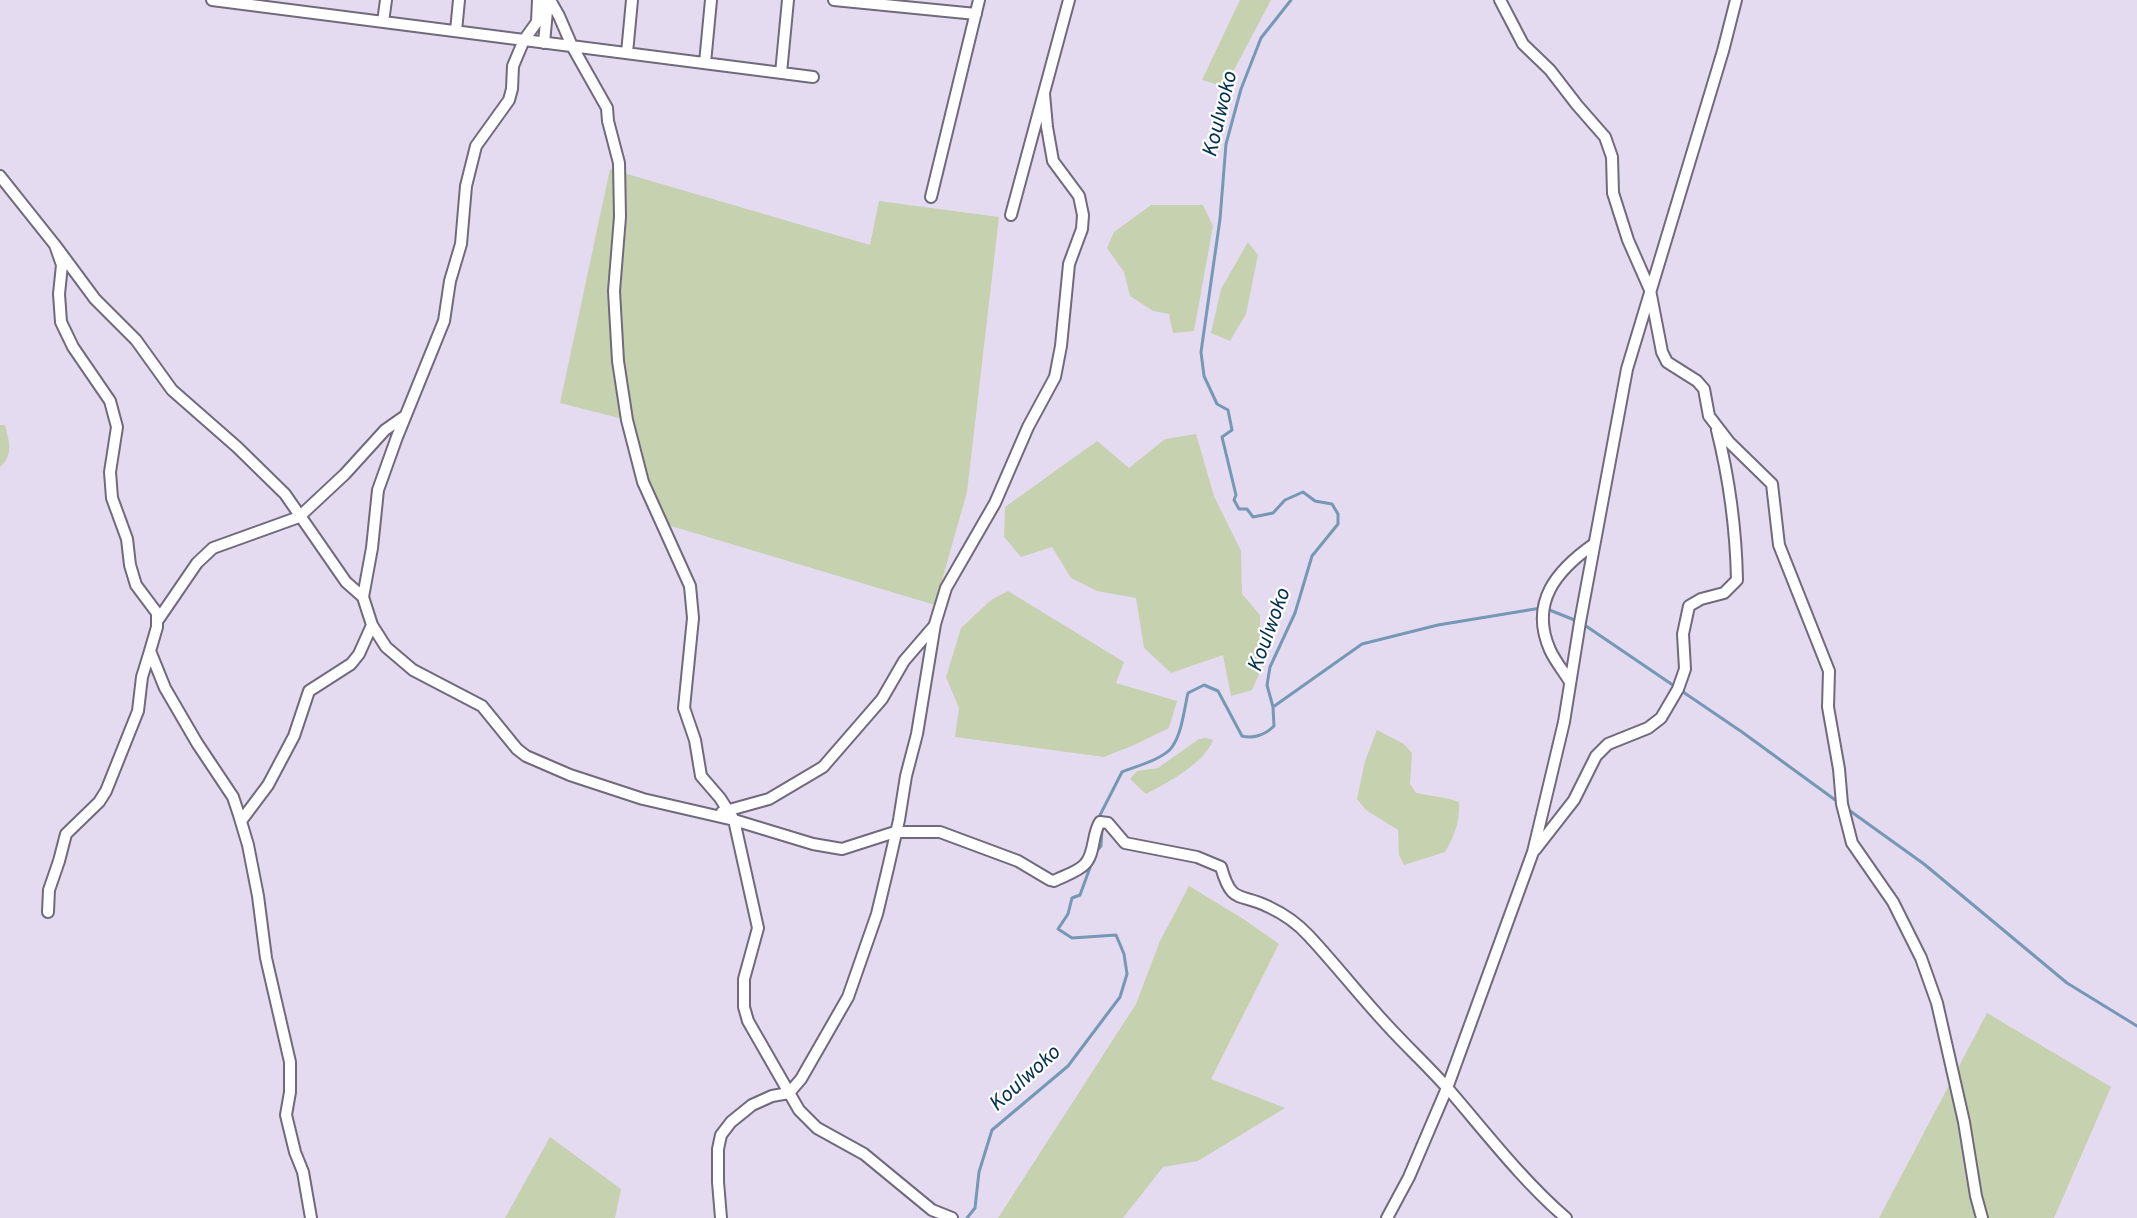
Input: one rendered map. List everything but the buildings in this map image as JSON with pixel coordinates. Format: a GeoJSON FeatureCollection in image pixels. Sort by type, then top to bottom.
{"type":"FeatureCollection","features":[{"type":"Feature","properties":{"kind":"street"},"geometry":{"type":"LineString","coordinates":[[212,0],[813,77]]}},
{"type":"Feature","properties":{"kind":"street"},"geometry":{"type":"LineString","coordinates":[[308,12],[310,0]]}},
{"type":"Feature","properties":{"kind":"street"},"geometry":{"type":"LineString","coordinates":[[383,22],[386,0]]}},
{"type":"Feature","properties":{"kind":"street"},"geometry":{"type":"LineString","coordinates":[[456,31],[459,0]]}},
{"type":"Feature","properties":{"kind":"street"},"geometry":{"type":"LineString","coordinates":[[538,0],[537,22],[524,40],[513,66],[509,100],[476,146],[466,186],[461,244],[450,281],[444,321],[378,490],[372,548],[363,597],[372,625],[386,647],[413,670],[482,706],[493,716],[517,749],[526,756],[570,775],[643,799],[713,815],[731,815],[813,844],[842,849],[896,832],[940,832],[1018,861],[1054,881],[1084,865],[1088,859],[1095,829],[1100,822],[1108,823],[1125,843],[1197,856],[1212,862],[1221,867],[1226,885],[1238,897],[1268,906],[1292,920],[1308,934],[1386,1024],[1448,1088],[1498,1148],[1566,1218]]}},
{"type":"Feature","properties":{"kind":"street"},"geometry":{"type":"LineString","coordinates":[[544,43],[549,0]]}},
{"type":"Feature","properties":{"kind":"street"},"geometry":{"type":"LineString","coordinates":[[549,0],[607,108],[608,121],[620,163],[620,217],[614,291],[618,360],[627,420],[643,482],[690,586],[693,618],[684,708],[695,740],[701,776],[731,815],[758,928],[744,979],[744,1007],[748,1022],[799,1110],[818,1128],[864,1155],[932,1210],[952,1218]]}},
{"type":"Feature","properties":{"kind":"street"},"geometry":{"type":"LineString","coordinates":[[627,53],[632,0]]}},
{"type":"Feature","properties":{"kind":"street"},"geometry":{"type":"LineString","coordinates":[[705,63],[711,0]]}},
{"type":"Feature","properties":{"kind":"street"},"geometry":{"type":"LineString","coordinates":[[781,73],[788,0]]}},
{"type":"Feature","properties":{"kind":"street"},"geometry":{"type":"LineString","coordinates":[[834,0],[976,14]]}},
{"type":"Feature","properties":{"kind":"street"},"geometry":{"type":"LineString","coordinates":[[932,197],[979,0]]}},
{"type":"Feature","properties":{"kind":"street"},"geometry":{"type":"LineString","coordinates":[[1011,215],[1069,0]]}},
{"type":"Feature","properties":{"kind":"street"},"geometry":{"type":"LineString","coordinates":[[1500,0],[1523,44],[1550,70],[1605,137],[1612,157],[1613,194],[1628,240],[1650,291],[1662,352],[1667,362],[1697,381],[1704,389],[1709,416],[1729,442],[1772,484],[1779,545],[1829,671],[1828,707],[1839,769],[1842,804],[1852,843],[1893,903],[1921,958],[1938,1003],[1982,1218]]}},
{"type":"Feature","properties":{"kind":"street"},"geometry":{"type":"LineString","coordinates":[[1388,1218],[1409,1177],[1448,1088],[1533,852],[1564,722],[1627,369],[1723,51],[1736,0]]}},
{"type":"Feature","properties":{"kind":"street"},"geometry":{"type":"LineString","coordinates":[[721,1218],[718,1149],[721,1135],[731,1122],[752,1105],[772,1096],[789,1093],[801,1079],[848,996],[877,914],[917,734],[935,624],[946,588],[995,503],[1028,427],[1055,377],[1069,264],[1082,229],[1083,215],[1079,196],[1053,161],[1044,94]]}},
{"type":"Feature","properties":{"kind":"street"},"geometry":{"type":"LineString","coordinates":[[0,176],[95,299],[136,340],[172,390],[237,447],[285,494],[346,582],[363,597]]}},
{"type":"Feature","properties":{"kind":"street"},"geometry":{"type":"LineString","coordinates":[[55,245],[62,265],[59,294],[61,322],[73,347],[110,401],[114,411],[117,427],[110,472],[112,498],[127,539],[130,565],[136,585],[155,607],[158,620]]}},
{"type":"Feature","properties":{"kind":"street"},"geometry":{"type":"LineString","coordinates":[[48,912],[49,890],[66,834],[99,802],[106,791],[138,711],[142,677],[158,620],[197,563],[213,548],[301,515],[345,474],[385,430],[406,416]]}},
{"type":"Feature","properties":{"kind":"street"},"geometry":{"type":"LineString","coordinates":[[1533,852],[1574,800],[1596,756],[1608,744],[1648,728],[1661,718],[1678,689],[1685,669],[1683,634],[1689,606],[1701,599],[1724,593],[1737,580],[1737,558],[1725,462],[1715,424]]}},
{"type":"Feature","properties":{"kind":"street"},"geometry":{"type":"LineString","coordinates":[[1570,682],[1550,651],[1543,626],[1544,608],[1549,591],[1558,574],[1574,558],[1594,544]]}},
{"type":"Feature","properties":{"kind":"street"},"geometry":{"type":"LineString","coordinates":[[731,815],[769,799],[823,767],[882,699],[904,661],[935,624]]}},
{"type":"Feature","properties":{"kind":"street"},"geometry":{"type":"LineString","coordinates":[[241,821],[268,785],[294,736],[309,692],[351,664],[359,654],[372,625]]}},
{"type":"Feature","properties":{"kind":"street"},"geometry":{"type":"LineString","coordinates":[[150,651],[165,687],[196,743],[233,797],[248,845],[258,896],[266,958],[290,1062],[290,1092],[286,1115],[295,1152],[303,1172],[311,1218]]}},
{"type":"Feature","properties":{"kind":"green space"},"geometry":{"type":"Polygon","coordinates":[[[1240,0],[1271,0],[1225,87],[1202,80],[1240,0]]]}},
{"type":"Feature","properties":{"kind":"green space"},"geometry":{"type":"Polygon","coordinates":[[[610,169],[870,245],[879,201],[999,217],[967,492],[935,605],[661,523],[627,420],[560,403],[610,169]]]}},
{"type":"Feature","properties":{"kind":"green space"},"geometry":{"type":"Polygon","coordinates":[[[1151,205],[1203,205],[1213,226],[1194,331],[1173,333],[1169,314],[1153,311],[1130,296],[1124,272],[1107,248],[1114,232],[1151,205]]]}},
{"type":"Feature","properties":{"kind":"green space"},"geometry":{"type":"Polygon","coordinates":[[[1248,242],[1258,255],[1246,314],[1230,341],[1211,333],[1221,289],[1248,242]]]}},
{"type":"Feature","properties":{"kind":"green space"},"geometry":{"type":"Polygon","coordinates":[[[0,425],[5,425],[9,453],[0,467],[0,425]]]}},
{"type":"Feature","properties":{"kind":"green space"},"geometry":{"type":"Polygon","coordinates":[[[1196,434],[1214,496],[1241,551],[1242,594],[1260,615],[1259,674],[1252,690],[1231,696],[1223,655],[1171,673],[1144,648],[1136,598],[1097,591],[1071,578],[1052,547],[1021,557],[1004,537],[1005,507],[1097,441],[1129,468],[1165,439],[1196,434]]]}},
{"type":"Feature","properties":{"kind":"green space"},"geometry":{"type":"Polygon","coordinates":[[[1008,591],[1124,662],[1116,683],[1177,701],[1169,728],[1104,757],[955,737],[959,708],[946,677],[961,628],[991,600],[1008,591]]]}},
{"type":"Feature","properties":{"kind":"green space"},"geometry":{"type":"Polygon","coordinates":[[[1377,730],[1404,744],[1412,753],[1410,784],[1416,793],[1459,802],[1456,828],[1445,852],[1404,865],[1399,855],[1398,830],[1366,810],[1357,799],[1365,761],[1377,730]]]}},
{"type":"Feature","properties":{"kind":"green space"},"geometry":{"type":"Polygon","coordinates":[[[1199,739],[1213,740],[1202,757],[1174,778],[1146,794],[1130,779],[1137,771],[1158,768],[1199,739]]]}},
{"type":"Feature","properties":{"kind":"green space"},"geometry":{"type":"Polygon","coordinates":[[[1189,886],[1279,944],[1211,1079],[1285,1108],[1198,1161],[1163,1167],[1123,1218],[998,1218],[1136,1004],[1160,941],[1189,886]]]}},
{"type":"Feature","properties":{"kind":"green space"},"geometry":{"type":"Polygon","coordinates":[[[1987,1013],[2111,1087],[2054,1218],[1879,1218],[1987,1013]]]}},
{"type":"Feature","properties":{"kind":"green space"},"geometry":{"type":"Polygon","coordinates":[[[550,1137],[621,1189],[615,1218],[505,1218],[550,1137]]]}},
{"type":"Feature","properties":{"kind":"waterway","name":"Koulwoko"},"geometry":{"type":"LineString","coordinates":[[1099,820],[1122,772],[1156,759],[1172,747],[1180,728],[1188,693],[1204,685],[1218,691],[1242,736],[1259,736],[1274,726],[1273,707],[1267,685],[1270,667],[1295,613],[1312,556],[1338,524],[1338,514],[1332,504],[1315,501],[1303,492],[1285,500],[1273,513],[1253,517],[1247,509],[1239,509],[1234,500],[1236,495],[1222,437],[1232,430],[1228,410],[1217,404],[1204,376],[1201,352],[1220,219],[1226,144],[1241,89],[1261,38],[1291,0]]}},
{"type":"Feature","properties":{"kind":"waterway"},"geometry":{"type":"LineString","coordinates":[[1273,707],[1362,644],[1438,625],[1541,608]]}},
{"type":"Feature","properties":{"kind":"waterway"},"geometry":{"type":"LineString","coordinates":[[1547,609],[1577,621]]}},
{"type":"Feature","properties":{"kind":"waterway"},"geometry":{"type":"LineString","coordinates":[[1583,624],[1742,732],[1838,802]]}},
{"type":"Feature","properties":{"kind":"waterway"},"geometry":{"type":"LineString","coordinates":[[1846,808],[1924,864],[2067,983],[2137,1026]]}},
{"type":"Feature","properties":{"kind":"waterway","name":"Koulwoko"},"geometry":{"type":"LineString","coordinates":[[1095,853],[1101,846],[1102,829]]}},
{"type":"Feature","properties":{"kind":"waterway","name":"Koulwoko"},"geometry":{"type":"LineString","coordinates":[[967,1218],[975,1208],[979,1172],[992,1130],[1068,1066],[1120,997],[1127,974],[1124,954],[1116,935],[1072,938],[1058,929],[1068,914],[1072,898],[1080,895],[1092,862]]}}]}
